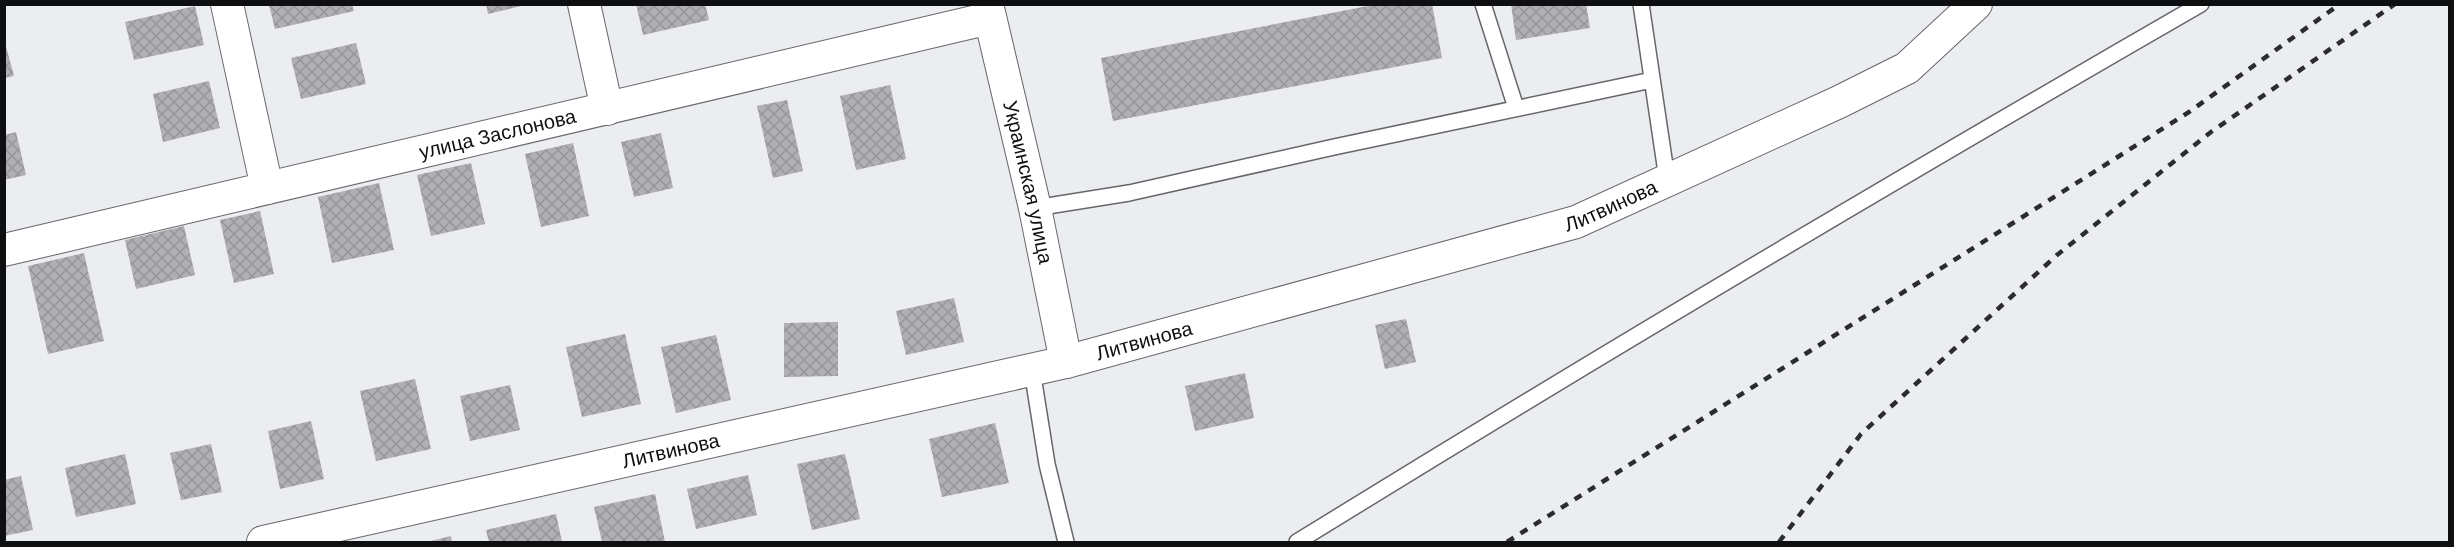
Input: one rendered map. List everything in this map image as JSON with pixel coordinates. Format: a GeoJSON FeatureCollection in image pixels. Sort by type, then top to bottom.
{"type":"FeatureCollection","features":[{"type":"Feature","properties":{"kind":"street"},"geometry":{"type":"LineString","coordinates":[[227,4],[267,188]]}},
{"type":"Feature","properties":{"kind":"street"},"geometry":{"type":"LineString","coordinates":[[584,4],[607,109]]}},
{"type":"Feature","properties":{"kind":"street","name":"Литвинова"},"geometry":{"type":"LineString","coordinates":[[262,543],[1066,362],[1576,222],[1839,102],[1907,68],[1976,4]]}},
{"type":"Feature","properties":{"kind":"street","name":"улица Заслонова"},"geometry":{"type":"LineString","coordinates":[[4,250],[607,109],[989,11]]}},
{"type":"Feature","properties":{"kind":"street","name":"Украинская улица"},"geometry":{"type":"LineString","coordinates":[[989,11],[1035,208],[1066,362]]}},
{"type":"Feature","properties":{"kind":"lane"},"geometry":{"type":"LineString","coordinates":[[1483,4],[1516,108]]}},
{"type":"Feature","properties":{"kind":"lane"},"geometry":{"type":"LineString","coordinates":[[1641,4],[1667,180]]}},
{"type":"Feature","properties":{"kind":"lane"},"geometry":{"type":"LineString","coordinates":[[1297,543],[1446,450],[1939,155],[2202,4]]}},
{"type":"Feature","properties":{"kind":"lane"},"geometry":{"type":"LineString","coordinates":[[1035,208],[1129,194],[1652,80]]}},
{"type":"Feature","properties":{"kind":"lane"},"geometry":{"type":"LineString","coordinates":[[1032,370],[1047,464],[1066,543]]}},
{"type":"Feature","properties":{"kind":"building"},"geometry":{"type":"Polygon","coordinates":[[[486,4],[525,4],[525,5],[488,14],[486,4]]]}},
{"type":"Feature","properties":{"kind":"building"},"geometry":{"type":"Polygon","coordinates":[[[636,4],[705,4],[709,20],[643,35],[636,4]]]}},
{"type":"Feature","properties":{"kind":"building"},"geometry":{"type":"Polygon","coordinates":[[[1378,4],[1432,4],[1442,58],[1113,121],[1101,58],[1378,4]]]}},
{"type":"Feature","properties":{"kind":"building"},"geometry":{"type":"Polygon","coordinates":[[[1511,4],[1586,4],[1590,28],[1516,40],[1511,4]]]}},
{"type":"Feature","properties":{"kind":"building"},"geometry":{"type":"Polygon","coordinates":[[[269,5],[352,5],[354,11],[275,29],[269,5]]]}},
{"type":"Feature","properties":{"kind":"building"},"geometry":{"type":"Polygon","coordinates":[[[195,6],[204,45],[134,60],[125,22],[195,6]]]}},
{"type":"Feature","properties":{"kind":"building"},"geometry":{"type":"Polygon","coordinates":[[[4,39],[14,76],[4,78],[4,39]]]}},
{"type":"Feature","properties":{"kind":"building"},"geometry":{"type":"Polygon","coordinates":[[[356,43],[366,84],[301,99],[291,58],[356,43]]]}},
{"type":"Feature","properties":{"kind":"building"},"geometry":{"type":"Polygon","coordinates":[[[209,81],[220,128],[163,142],[153,94],[209,81]]]}},
{"type":"Feature","properties":{"kind":"building"},"geometry":{"type":"Polygon","coordinates":[[[890,85],[906,159],[856,170],[840,96],[890,85]]]}},
{"type":"Feature","properties":{"kind":"building"},"geometry":{"type":"Polygon","coordinates":[[[787,100],[803,171],[773,178],[757,106],[787,100]]]}},
{"type":"Feature","properties":{"kind":"building"},"geometry":{"type":"Polygon","coordinates":[[[16,132],[26,175],[4,180],[4,135],[16,132]]]}},
{"type":"Feature","properties":{"kind":"building"},"geometry":{"type":"Polygon","coordinates":[[[661,133],[673,188],[634,197],[621,142],[661,133]]]}},
{"type":"Feature","properties":{"kind":"building"},"geometry":{"type":"Polygon","coordinates":[[[573,143],[589,216],[541,227],[525,154],[573,143]]]}},
{"type":"Feature","properties":{"kind":"building"},"geometry":{"type":"Polygon","coordinates":[[[471,163],[485,224],[431,236],[417,175],[471,163]]]}},
{"type":"Feature","properties":{"kind":"building"},"geometry":{"type":"Polygon","coordinates":[[[379,183],[394,250],[332,263],[318,197],[379,183]]]}},
{"type":"Feature","properties":{"kind":"building"},"geometry":{"type":"Polygon","coordinates":[[[260,211],[274,274],[234,283],[220,220],[260,211]]]}},
{"type":"Feature","properties":{"kind":"building"},"geometry":{"type":"Polygon","coordinates":[[[184,226],[195,275],[136,289],[125,240],[184,226]]]}},
{"type":"Feature","properties":{"kind":"building"},"geometry":{"type":"Polygon","coordinates":[[[84,253],[104,341],[48,354],[28,266],[84,253]]]}},
{"type":"Feature","properties":{"kind":"building"},"geometry":{"type":"Polygon","coordinates":[[[954,298],[964,342],[906,355],[896,311],[954,298]]]}},
{"type":"Feature","properties":{"kind":"building"},"geometry":{"type":"Polygon","coordinates":[[[1406,319],[1416,362],[1385,369],[1375,325],[1406,319]]]}},
{"type":"Feature","properties":{"kind":"building"},"geometry":{"type":"Polygon","coordinates":[[[838,322],[838,376],[784,377],[784,323],[838,322]]]}},
{"type":"Feature","properties":{"kind":"building"},"geometry":{"type":"Polygon","coordinates":[[[625,334],[641,404],[582,417],[566,347],[625,334]]]}},
{"type":"Feature","properties":{"kind":"building"},"geometry":{"type":"Polygon","coordinates":[[[716,335],[731,400],[676,413],[661,347],[716,335]]]}},
{"type":"Feature","properties":{"kind":"building"},"geometry":{"type":"Polygon","coordinates":[[[1245,373],[1254,418],[1195,431],[1185,386],[1245,373]]]}},
{"type":"Feature","properties":{"kind":"building"},"geometry":{"type":"Polygon","coordinates":[[[415,379],[431,449],[376,461],[360,391],[415,379]]]}},
{"type":"Feature","properties":{"kind":"building"},"geometry":{"type":"Polygon","coordinates":[[[510,385],[520,430],[470,441],[460,396],[510,385]]]}},
{"type":"Feature","properties":{"kind":"building"},"geometry":{"type":"Polygon","coordinates":[[[311,421],[324,479],[280,489],[268,431],[311,421]]]}},
{"type":"Feature","properties":{"kind":"building"},"geometry":{"type":"Polygon","coordinates":[[[995,423],[1009,483],[942,497],[929,439],[995,423]]]}},
{"type":"Feature","properties":{"kind":"building"},"geometry":{"type":"Polygon","coordinates":[[[211,444],[222,492],[181,500],[170,453],[211,444]]]}},
{"type":"Feature","properties":{"kind":"building"},"geometry":{"type":"Polygon","coordinates":[[[125,454],[136,504],[76,517],[65,468],[125,454]]]}},
{"type":"Feature","properties":{"kind":"building"},"geometry":{"type":"Polygon","coordinates":[[[845,454],[860,519],[812,530],[797,464],[845,454]]]}},
{"type":"Feature","properties":{"kind":"building"},"geometry":{"type":"Polygon","coordinates":[[[748,475],[757,515],[696,529],[687,489],[748,475]]]}},
{"type":"Feature","properties":{"kind":"building"},"geometry":{"type":"Polygon","coordinates":[[[21,476],[33,530],[4,536],[4,480],[21,476]]]}},
{"type":"Feature","properties":{"kind":"building"},"geometry":{"type":"Polygon","coordinates":[[[655,494],[665,542],[602,542],[594,507],[655,494]]]}},
{"type":"Feature","properties":{"kind":"building"},"geometry":{"type":"Polygon","coordinates":[[[556,514],[562,542],[489,542],[486,530],[556,514]]]}},
{"type":"Feature","properties":{"kind":"building"},"geometry":{"type":"Polygon","coordinates":[[[451,536],[452,542],[427,542],[451,536]]]}},
{"type":"Feature","properties":{"kind":"railway"},"geometry":{"type":"LineString","coordinates":[[1507,542],[2189,112],[2340,4]]}},
{"type":"Feature","properties":{"kind":"railway"},"geometry":{"type":"LineString","coordinates":[[1779,542],[1861,434],[2057,255],[2211,132],[2395,4]]}}]}
